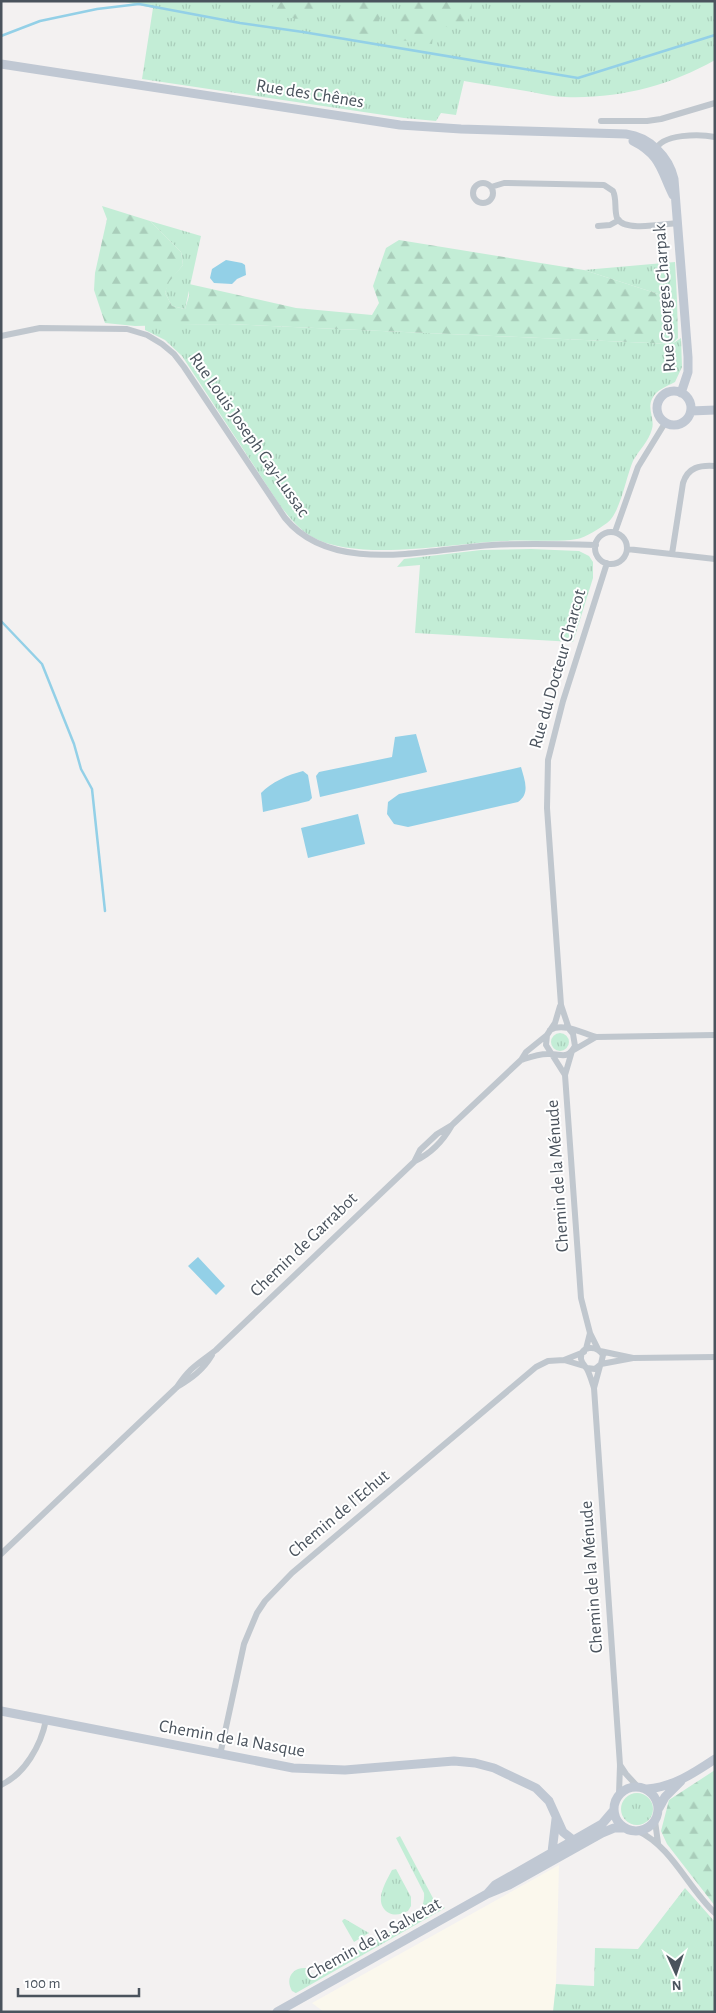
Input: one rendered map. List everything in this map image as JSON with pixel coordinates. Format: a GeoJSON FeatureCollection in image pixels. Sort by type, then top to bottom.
{"type":"FeatureCollection","features":[{"type":"Feature","properties":{"kind":"street","name":"Rue des Chênes"},"geometry":{"type":"LineString","coordinates":[[1,64],[400,125],[636,137],[651,149]]}},
{"type":"Feature","properties":{"kind":"street"},"geometry":{"type":"LineString","coordinates":[[601,121],[661,119],[715,103]]}},
{"type":"Feature","properties":{"kind":"street"},"geometry":{"type":"LineString","coordinates":[[651,149],[678,136],[715,137]]}},
{"type":"Feature","properties":{"kind":"street","name":"Rue Georges Charpak"},"geometry":{"type":"LineString","coordinates":[[651,149],[675,200]]}},
{"type":"Feature","properties":{"kind":"street","name":"Rue Georges Charpak"},"geometry":{"type":"LineString","coordinates":[[651,149],[670,167],[675,189],[688,365],[687,377],[681,393]]}},
{"type":"Feature","properties":{"kind":"street"},"geometry":{"type":"LineString","coordinates":[[490,187],[504,183],[604,184],[614,193],[619,220],[623,225],[677,223]]}},
{"type":"Feature","properties":{"kind":"street"},"geometry":{"type":"LineString","coordinates":[[598,226],[609,225],[619,220]]}},
{"type":"Feature","properties":{"kind":"street","name":"Rue Louis Joseph Gay-Lussac"},"geometry":{"type":"LineString","coordinates":[[1,336],[40,328],[111,328],[134,331],[162,344],[174,354],[184,367],[284,518],[293,528],[323,546],[343,551],[389,555],[508,544],[596,546]]}},
{"type":"Feature","properties":{"kind":"street"},"geometry":{"type":"LineString","coordinates":[[674,391],[687,397],[691,411],[688,418],[681,424],[673,425],[665,423],[660,418],[657,411],[657,403],[667,392],[674,391]]}},
{"type":"Feature","properties":{"kind":"street"},"geometry":{"type":"LineString","coordinates":[[691,411],[715,410]]}},
{"type":"Feature","properties":{"kind":"street"},"geometry":{"type":"LineString","coordinates":[[615,532],[638,467],[665,423]]}},
{"type":"Feature","properties":{"kind":"street"},"geometry":{"type":"LineString","coordinates":[[672,554],[683,483],[686,476],[697,467],[715,466]]}},
{"type":"Feature","properties":{"kind":"street"},"geometry":{"type":"LineString","coordinates":[[615,532],[622,537],[627,549],[620,560],[611,563],[607,562],[599,558],[596,546],[597,540],[605,533],[615,532]]}},
{"type":"Feature","properties":{"kind":"street"},"geometry":{"type":"LineString","coordinates":[[627,549],[715,559]]}},
{"type":"Feature","properties":{"kind":"street","name":"Rue du Docteur Charcot"},"geometry":{"type":"LineString","coordinates":[[560,1005],[547,786],[548,760],[555,726],[607,562]]}},
{"type":"Feature","properties":{"kind":"street"},"geometry":{"type":"LineString","coordinates":[[560,1005],[568,1029],[573,1034],[575,1040],[572,1051]]}},
{"type":"Feature","properties":{"kind":"street"},"geometry":{"type":"LineString","coordinates":[[552,1053],[546,1045],[560,1005]]}},
{"type":"Feature","properties":{"kind":"street"},"geometry":{"type":"LineString","coordinates":[[549,1033],[560,1027],[596,1037],[715,1035]]}},
{"type":"Feature","properties":{"kind":"street","name":"Chemin de Garrabot"},"geometry":{"type":"LineString","coordinates":[[1,1554],[177,1387],[199,1372],[214,1352],[415,1161],[420,1150],[437,1134],[452,1125],[521,1060],[526,1052],[549,1033]]}},
{"type":"Feature","properties":{"kind":"street"},"geometry":{"type":"LineString","coordinates":[[521,1060],[552,1053],[561,1056],[596,1037]]}},
{"type":"Feature","properties":{"kind":"street","name":"Chemin de la Ménude"},"geometry":{"type":"LineString","coordinates":[[572,1051],[565,1075],[581,1298],[590,1333],[599,1350]]}},
{"type":"Feature","properties":{"kind":"street","name":"Chemin de la Ménude"},"geometry":{"type":"LineString","coordinates":[[552,1053],[565,1075]]}},
{"type":"Feature","properties":{"kind":"street","name":"Chemin de la Ménude"},"geometry":{"type":"LineString","coordinates":[[585,1351],[590,1333]]}},
{"type":"Feature","properties":{"kind":"street"},"geometry":{"type":"LineString","coordinates":[[633,1358],[592,1348],[585,1351],[581,1359],[585,1367],[594,1369],[600,1365],[633,1358],[715,1357]]}},
{"type":"Feature","properties":{"kind":"street"},"geometry":{"type":"LineString","coordinates":[[599,1350],[603,1358],[600,1365]]}},
{"type":"Feature","properties":{"kind":"street","name":"Chemin de l'Echut"},"geometry":{"type":"LineString","coordinates":[[220,1755],[244,1644],[257,1613],[275,1589],[536,1367],[548,1361],[564,1360],[585,1351]]}},
{"type":"Feature","properties":{"kind":"street","name":"Chemin de l'Echut"},"geometry":{"type":"LineString","coordinates":[[564,1360],[585,1367]]}},
{"type":"Feature","properties":{"kind":"street","name":"Chemin de la Ménude"},"geometry":{"type":"LineString","coordinates":[[600,1365],[594,1388],[620,1765],[619,1794]]}},
{"type":"Feature","properties":{"kind":"street","name":"Chemin de la Ménude"},"geometry":{"type":"LineString","coordinates":[[585,1367],[594,1388]]}},
{"type":"Feature","properties":{"kind":"street","name":"Chemin de la Nasque"},"geometry":{"type":"LineString","coordinates":[[1,1711],[280,1767],[321,1770],[454,1761],[475,1763],[494,1768],[536,1788],[549,1801],[563,1832],[573,1840]]}},
{"type":"Feature","properties":{"kind":"street"},"geometry":{"type":"LineString","coordinates":[[1,1786],[12,1780],[24,1768],[35,1751],[46,1720]]}},
{"type":"Feature","properties":{"kind":"street"},"geometry":{"type":"LineString","coordinates":[[715,1759],[683,1779],[661,1788],[627,1789],[619,1794],[614,1810],[616,1819],[625,1828],[638,1831],[658,1843],[715,1913]]}},
{"type":"Feature","properties":{"kind":"street"},"geometry":{"type":"LineString","coordinates":[[620,1765],[626,1774],[654,1796],[658,1808]]}},
{"type":"Feature","properties":{"kind":"street"},"geometry":{"type":"LineString","coordinates":[[658,1843],[655,1821],[658,1808],[665,1797],[683,1779]]}},
{"type":"Feature","properties":{"kind":"street","name":"Chemin de la Salvetat"},"geometry":{"type":"LineString","coordinates":[[487,1894],[495,1885],[602,1824],[614,1810]]}},
{"type":"Feature","properties":{"kind":"street"},"geometry":{"type":"LineString","coordinates":[[552,1852],[556,1819]]}},
{"type":"Feature","properties":{"kind":"street"},"geometry":{"type":"LineString","coordinates":[[638,1831],[649,1827],[655,1821]]}},
{"type":"Feature","properties":{"kind":"street","name":"Chemin de la Salvetat"},"geometry":{"type":"LineString","coordinates":[[277,2012],[487,1894],[501,1890],[608,1830],[625,1828]]}},
{"type":"Feature","properties":{"kind":"shaded area"},"geometry":{"type":"Polygon","coordinates":[[[559,1865],[556,1984],[553,2012],[324,2012],[312,2003],[559,1865]]]}},
{"type":"Feature","properties":{"kind":"green space"},"geometry":{"type":"Polygon","coordinates":[[[120,1],[715,1],[715,60],[661,84],[604,96],[557,96],[464,81],[456,115],[441,113],[436,121],[404,118],[142,79],[153,8],[120,1]]]}},
{"type":"Feature","properties":{"kind":"green space"},"geometry":{"type":"Polygon","coordinates":[[[275,1],[316,1],[310,20],[270,16],[275,1]]]}},
{"type":"Feature","properties":{"kind":"green space"},"geometry":{"type":"Polygon","coordinates":[[[352,1],[386,1],[373,38],[342,31],[352,1]]]}},
{"type":"Feature","properties":{"kind":"green space"},"geometry":{"type":"Polygon","coordinates":[[[405,1],[472,1],[471,15],[463,27],[450,28],[440,25],[434,28],[432,44],[399,40],[396,26],[405,1]]]}},
{"type":"Feature","properties":{"kind":"green space"},"geometry":{"type":"Polygon","coordinates":[[[102,206],[150,221],[181,252],[183,265],[169,282],[165,293],[172,306],[185,309],[189,296],[189,284],[296,308],[372,315],[379,303],[373,286],[386,248],[399,240],[584,270],[677,300],[678,338],[672,344],[228,324],[135,326],[105,323],[94,290],[95,273],[107,219],[102,206]]]}},
{"type":"Feature","properties":{"kind":"green space"},"geometry":{"type":"Polygon","coordinates":[[[150,221],[201,236],[185,309],[172,306],[165,293],[168,282],[183,265],[181,252],[150,221]]]}},
{"type":"Feature","properties":{"kind":"green space"},"geometry":{"type":"Polygon","coordinates":[[[675,262],[677,300],[584,270],[675,262]]]}},
{"type":"Feature","properties":{"kind":"green space"},"geometry":{"type":"Polygon","coordinates":[[[228,324],[672,344],[681,338],[682,367],[675,382],[659,391],[652,399],[650,406],[653,422],[651,433],[633,461],[616,512],[607,523],[592,532],[580,538],[568,540],[484,542],[408,549],[357,549],[334,545],[314,538],[296,524],[281,507],[182,356],[165,340],[145,330],[145,325],[228,324]]]}},
{"type":"Feature","properties":{"kind":"green space"},"geometry":{"type":"Polygon","coordinates":[[[531,549],[579,551],[589,556],[593,562],[593,578],[573,642],[415,633],[420,565],[397,567],[404,559],[481,550],[531,549]]]}},
{"type":"Feature","properties":{"kind":"green space"},"geometry":{"type":"Polygon","coordinates":[[[560,1033],[566,1036],[569,1042],[566,1048],[560,1051],[554,1048],[551,1042],[554,1036],[560,1033]]]}},
{"type":"Feature","properties":{"kind":"green space"},"geometry":{"type":"Polygon","coordinates":[[[715,1770],[715,1906],[667,1844],[661,1831],[669,1800],[715,1770]]]}},
{"type":"Feature","properties":{"kind":"green space"},"geometry":{"type":"Polygon","coordinates":[[[637,1793],[643,1794],[648,1798],[652,1803],[652,1815],[648,1820],[643,1824],[637,1825],[631,1824],[626,1820],[622,1815],[621,1809],[622,1803],[626,1798],[631,1794],[637,1793]]]}},
{"type":"Feature","properties":{"kind":"green space"},"geometry":{"type":"Polygon","coordinates":[[[400,1836],[434,1900],[445,1908],[296,1993],[292,1991],[289,1982],[291,1975],[297,1969],[306,1968],[314,1975],[411,1920],[417,1914],[423,1905],[424,1893],[396,1838],[400,1836]]]}},
{"type":"Feature","properties":{"kind":"green space"},"geometry":{"type":"Polygon","coordinates":[[[396,1869],[411,1897],[411,1906],[408,1911],[401,1914],[391,1914],[384,1909],[381,1904],[381,1898],[389,1875],[392,1870],[396,1869]]]}},
{"type":"Feature","properties":{"kind":"green space"},"geometry":{"type":"Polygon","coordinates":[[[685,1888],[715,1922],[715,2012],[553,2012],[556,1984],[594,1986],[595,1948],[638,1949],[685,1888]]]}},
{"type":"Feature","properties":{"kind":"green space"},"geometry":{"type":"Polygon","coordinates":[[[344,1919],[369,1933],[354,1942],[342,1921],[344,1919]]]}},
{"type":"Feature","properties":{"kind":"water"},"geometry":{"type":"Polygon","coordinates":[[[226,260],[245,265],[246,275],[237,279],[232,284],[214,283],[210,278],[212,269],[226,260]]]}},
{"type":"Feature","properties":{"kind":"water"},"geometry":{"type":"Polygon","coordinates":[[[416,734],[427,772],[320,797],[316,776],[319,772],[392,757],[395,737],[416,734]]]}},
{"type":"Feature","properties":{"kind":"water"},"geometry":{"type":"Polygon","coordinates":[[[521,767],[525,781],[525,790],[518,802],[408,827],[394,824],[387,814],[388,802],[399,794],[521,767]]]}},
{"type":"Feature","properties":{"kind":"water"},"geometry":{"type":"Polygon","coordinates":[[[303,771],[308,775],[312,798],[309,801],[263,812],[261,793],[280,779],[303,771]]]}},
{"type":"Feature","properties":{"kind":"water"},"geometry":{"type":"Polygon","coordinates":[[[358,814],[365,844],[308,858],[301,828],[358,814]]]}},
{"type":"Feature","properties":{"kind":"water"},"geometry":{"type":"Polygon","coordinates":[[[198,1257],[225,1286],[216,1295],[188,1266],[198,1257]]]}},
{"type":"Feature","properties":{"kind":"waterway"},"geometry":{"type":"LineString","coordinates":[[1,36],[40,21],[97,9],[139,4],[240,23],[578,78],[715,35]]}},
{"type":"Feature","properties":{"kind":"waterway"},"geometry":{"type":"LineString","coordinates":[[1,621],[42,664],[74,744],[81,769],[92,789],[105,911]]}}]}
